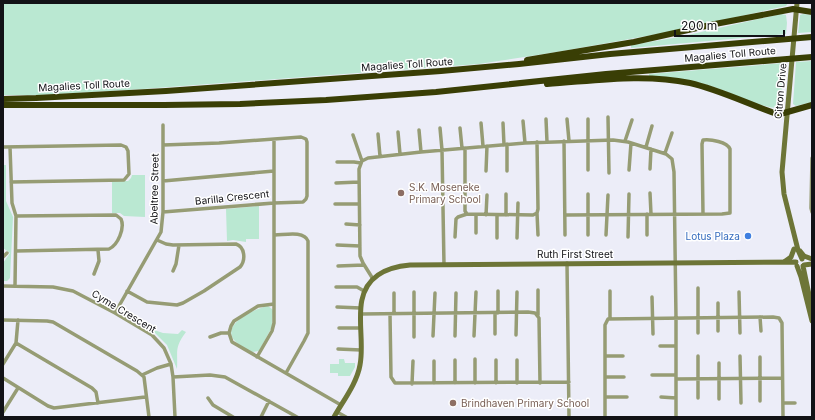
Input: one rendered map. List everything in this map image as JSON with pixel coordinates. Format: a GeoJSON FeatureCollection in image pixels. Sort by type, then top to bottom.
{"type":"FeatureCollection","features":[{"type":"Feature","properties":{"kind":"highway"},"geometry":{"type":"LineString","coordinates":[[441,71],[507,63],[634,42],[795,6],[812,12]]}},
{"type":"Feature","properties":{"kind":"highway","name":"Magalies Toll Route"},"geometry":{"type":"LineString","coordinates":[[3,99],[166,91],[441,71],[610,54],[812,37]]}},
{"type":"Feature","properties":{"kind":"highway","name":"Magalies Toll Route"},"geometry":{"type":"LineString","coordinates":[[3,105],[240,104],[326,100],[436,92],[606,74],[812,57]]}},
{"type":"Feature","properties":{"kind":"highway"},"geometry":{"type":"LineString","coordinates":[[436,92],[626,78],[655,79],[706,87],[777,114],[812,105]]}},
{"type":"Feature","properties":{"kind":"street","name":"Citron Drive"},"geometry":{"type":"LineString","coordinates":[[795,6],[785,113],[782,184],[796,248],[812,309]]}},
{"type":"Feature","properties":{"kind":"street"},"geometry":{"type":"LineString","coordinates":[[608,117],[609,173]]}},
{"type":"Feature","properties":{"kind":"street"},"geometry":{"type":"LineString","coordinates":[[546,119],[547,142]]}},
{"type":"Feature","properties":{"kind":"street"},"geometry":{"type":"LineString","coordinates":[[564,235],[567,119]]}},
{"type":"Feature","properties":{"kind":"street"},"geometry":{"type":"LineString","coordinates":[[588,119],[588,170]]}},
{"type":"Feature","properties":{"kind":"street"},"geometry":{"type":"LineString","coordinates":[[625,141],[632,120]]}},
{"type":"Feature","properties":{"kind":"street"},"geometry":{"type":"LineString","coordinates":[[523,121],[525,143]]}},
{"type":"Feature","properties":{"kind":"street"},"geometry":{"type":"LineString","coordinates":[[481,123],[485,146],[486,172]]}},
{"type":"Feature","properties":{"kind":"street"},"geometry":{"type":"LineString","coordinates":[[503,123],[507,171]]}},
{"type":"Feature","properties":{"kind":"street","name":"Abeltree Street"},"geometry":{"type":"LineString","coordinates":[[115,313],[157,240],[162,227],[164,212],[163,125]]}},
{"type":"Feature","properties":{"kind":"street"},"geometry":{"type":"LineString","coordinates":[[646,147],[652,126]]}},
{"type":"Feature","properties":{"kind":"street"},"geometry":{"type":"LineString","coordinates":[[440,128],[442,150],[444,264]]}},
{"type":"Feature","properties":{"kind":"street"},"geometry":{"type":"LineString","coordinates":[[460,128],[463,148],[465,211],[467,214]]}},
{"type":"Feature","properties":{"kind":"street"},"geometry":{"type":"LineString","coordinates":[[419,130],[421,152]]}},
{"type":"Feature","properties":{"kind":"street"},"geometry":{"type":"LineString","coordinates":[[398,132],[400,154]]}},
{"type":"Feature","properties":{"kind":"street"},"geometry":{"type":"LineString","coordinates":[[665,153],[672,133]]}},
{"type":"Feature","properties":{"kind":"street"},"geometry":{"type":"LineString","coordinates":[[378,134],[380,156]]}},
{"type":"Feature","properties":{"kind":"street"},"geometry":{"type":"LineString","coordinates":[[353,135],[362,162]]}},
{"type":"Feature","properties":{"kind":"street"},"geometry":{"type":"LineString","coordinates":[[163,145],[219,144],[301,137],[306,138],[306,199],[300,202],[274,203],[274,325],[257,357]]}},
{"type":"Feature","properties":{"kind":"street"},"geometry":{"type":"LineString","coordinates":[[565,215],[722,214],[730,213],[730,149],[729,146],[725,144],[706,139],[703,140],[702,144],[703,214]]}},
{"type":"Feature","properties":{"kind":"street","name":"Barilla Crescent"},"geometry":{"type":"LineString","coordinates":[[164,212],[274,203],[274,140]]}},
{"type":"Feature","properties":{"kind":"street"},"geometry":{"type":"LineString","coordinates":[[373,279],[360,256],[359,169],[362,162],[368,158],[505,144],[588,140],[625,141],[665,153],[670,157],[673,164],[676,417]]}},
{"type":"Feature","properties":{"kind":"street"},"geometry":{"type":"LineString","coordinates":[[537,142],[538,235]]}},
{"type":"Feature","properties":{"kind":"street"},"geometry":{"type":"LineString","coordinates":[[629,170],[631,143]]}},
{"type":"Feature","properties":{"kind":"street"},"geometry":{"type":"LineString","coordinates":[[3,147],[124,146],[128,151],[129,171],[126,179],[11,182]]}},
{"type":"Feature","properties":{"kind":"street"},"geometry":{"type":"LineString","coordinates":[[10,147],[12,203],[16,216],[15,286]]}},
{"type":"Feature","properties":{"kind":"street"},"geometry":{"type":"LineString","coordinates":[[650,169],[651,149]]}},
{"type":"Feature","properties":{"kind":"street"},"geometry":{"type":"LineString","coordinates":[[812,158],[812,212]]}},
{"type":"Feature","properties":{"kind":"street"},"geometry":{"type":"LineString","coordinates":[[337,162],[362,162]]}},
{"type":"Feature","properties":{"kind":"street"},"geometry":{"type":"LineString","coordinates":[[163,181],[274,171]]}},
{"type":"Feature","properties":{"kind":"street"},"geometry":{"type":"LineString","coordinates":[[336,183],[359,182]]}},
{"type":"Feature","properties":{"kind":"street"},"geometry":{"type":"LineString","coordinates":[[648,235],[650,193]]}},
{"type":"Feature","properties":{"kind":"street"},"geometry":{"type":"LineString","coordinates":[[486,215],[487,194]]}},
{"type":"Feature","properties":{"kind":"street"},"geometry":{"type":"LineString","coordinates":[[506,194],[506,215]]}},
{"type":"Feature","properties":{"kind":"street"},"geometry":{"type":"LineString","coordinates":[[588,194],[588,235]]}},
{"type":"Feature","properties":{"kind":"street"},"geometry":{"type":"LineString","coordinates":[[628,237],[629,194]]}},
{"type":"Feature","properties":{"kind":"street"},"geometry":{"type":"LineString","coordinates":[[606,235],[608,195]]}},
{"type":"Feature","properties":{"kind":"street"},"geometry":{"type":"LineString","coordinates":[[517,238],[518,203]]}},
{"type":"Feature","properties":{"kind":"street"},"geometry":{"type":"LineString","coordinates":[[336,204],[359,204]]}},
{"type":"Feature","properties":{"kind":"street"},"geometry":{"type":"LineString","coordinates":[[455,237],[456,219],[467,214],[533,215],[537,213]]}},
{"type":"Feature","properties":{"kind":"street"},"geometry":{"type":"LineString","coordinates":[[476,215],[476,233]]}},
{"type":"Feature","properties":{"kind":"street"},"geometry":{"type":"LineString","coordinates":[[496,215],[497,238]]}},
{"type":"Feature","properties":{"kind":"street"},"geometry":{"type":"LineString","coordinates":[[16,216],[119,216],[123,223],[122,230],[116,243],[109,250],[16,251]]}},
{"type":"Feature","properties":{"kind":"street"},"geometry":{"type":"LineString","coordinates":[[346,224],[360,225]]}},
{"type":"Feature","properties":{"kind":"street"},"geometry":{"type":"LineString","coordinates":[[274,235],[301,234],[305,236],[308,241],[308,333],[286,373]]}},
{"type":"Feature","properties":{"kind":"street"},"geometry":{"type":"LineString","coordinates":[[128,291],[147,302],[177,305],[204,290],[240,267],[243,263],[242,247],[236,244],[179,245],[166,244],[157,240]]}},
{"type":"Feature","properties":{"kind":"street"},"geometry":{"type":"LineString","coordinates":[[173,271],[176,264],[179,245]]}},
{"type":"Feature","properties":{"kind":"street"},"geometry":{"type":"LineString","coordinates":[[337,245],[360,246]]}},
{"type":"Feature","properties":{"kind":"street"},"geometry":{"type":"LineString","coordinates":[[783,262],[792,257],[796,248],[804,256],[812,260]]}},
{"type":"Feature","properties":{"kind":"street"},"geometry":{"type":"LineString","coordinates":[[94,274],[99,261],[98,250]]}},
{"type":"Feature","properties":{"kind":"street"},"geometry":{"type":"LineString","coordinates":[[3,257],[7,254]]}},
{"type":"Feature","properties":{"kind":"street"},"geometry":{"type":"LineString","coordinates":[[800,263],[812,260]]}},
{"type":"Feature","properties":{"kind":"street"},"geometry":{"type":"LineString","coordinates":[[567,263],[569,417]]}},
{"type":"Feature","properties":{"kind":"street","name":"Citron Drive"},"geometry":{"type":"LineString","coordinates":[[800,263],[801,277],[812,321]]}},
{"type":"Feature","properties":{"kind":"street"},"geometry":{"type":"LineString","coordinates":[[800,263],[812,264]]}},
{"type":"Feature","properties":{"kind":"street","name":"Ruth First Street"},"geometry":{"type":"LineString","coordinates":[[346,417],[336,414],[359,372],[361,350],[361,308],[364,291],[373,279],[389,269],[399,266],[444,264],[800,263]]}},
{"type":"Feature","properties":{"kind":"street"},"geometry":{"type":"LineString","coordinates":[[338,266],[364,265]]}},
{"type":"Feature","properties":{"kind":"street","name":"Cyme Crescent"},"geometry":{"type":"LineString","coordinates":[[3,286],[53,287],[67,289],[84,296],[152,335],[164,348],[171,364],[173,377],[174,417]]}},
{"type":"Feature","properties":{"kind":"street"},"geometry":{"type":"LineString","coordinates":[[336,287],[357,287],[364,291]]}},
{"type":"Feature","properties":{"kind":"street"},"geometry":{"type":"LineString","coordinates":[[698,288],[698,332]]}},
{"type":"Feature","properties":{"kind":"street"},"geometry":{"type":"LineString","coordinates":[[538,290],[540,383]]}},
{"type":"Feature","properties":{"kind":"street"},"geometry":{"type":"LineString","coordinates":[[610,291],[610,318]]}},
{"type":"Feature","properties":{"kind":"street"},"geometry":{"type":"LineString","coordinates":[[414,292],[414,337]]}},
{"type":"Feature","properties":{"kind":"street"},"geometry":{"type":"LineString","coordinates":[[474,336],[476,292]]}},
{"type":"Feature","properties":{"kind":"street"},"geometry":{"type":"LineString","coordinates":[[495,334],[498,292]]}},
{"type":"Feature","properties":{"kind":"street"},"geometry":{"type":"LineString","coordinates":[[516,335],[517,292]]}},
{"type":"Feature","properties":{"kind":"street"},"geometry":{"type":"LineString","coordinates":[[739,292],[740,333]]}},
{"type":"Feature","properties":{"kind":"street"},"geometry":{"type":"LineString","coordinates":[[394,293],[392,314],[391,377],[398,384],[568,382]]}},
{"type":"Feature","properties":{"kind":"street"},"geometry":{"type":"LineString","coordinates":[[433,336],[435,293]]}},
{"type":"Feature","properties":{"kind":"street"},"geometry":{"type":"LineString","coordinates":[[455,336],[456,293]]}},
{"type":"Feature","properties":{"kind":"street"},"geometry":{"type":"LineString","coordinates":[[652,297],[653,334]]}},
{"type":"Feature","properties":{"kind":"street"},"geometry":{"type":"LineString","coordinates":[[718,302],[718,331]]}},
{"type":"Feature","properties":{"kind":"street"},"geometry":{"type":"LineString","coordinates":[[274,304],[261,305],[234,321],[230,326],[229,333],[232,342],[341,405]]}},
{"type":"Feature","properties":{"kind":"street"},"geometry":{"type":"LineString","coordinates":[[337,307],[361,308]]}},
{"type":"Feature","properties":{"kind":"street"},"geometry":{"type":"LineString","coordinates":[[361,314],[532,312],[538,315]]}},
{"type":"Feature","properties":{"kind":"street"},"geometry":{"type":"LineString","coordinates":[[605,417],[606,320],[610,318],[698,317],[777,317],[781,320],[783,417]]}},
{"type":"Feature","properties":{"kind":"street"},"geometry":{"type":"LineString","coordinates":[[760,317],[760,331]]}},
{"type":"Feature","properties":{"kind":"street"},"geometry":{"type":"LineString","coordinates":[[3,320],[47,321],[56,324],[142,375],[144,379],[145,397],[148,404],[149,417]]}},
{"type":"Feature","properties":{"kind":"street"},"geometry":{"type":"LineString","coordinates":[[3,364],[16,343],[18,320]]}},
{"type":"Feature","properties":{"kind":"street"},"geometry":{"type":"LineString","coordinates":[[339,328],[361,328]]}},
{"type":"Feature","properties":{"kind":"street"},"geometry":{"type":"LineString","coordinates":[[210,337],[221,333],[229,333]]}},
{"type":"Feature","properties":{"kind":"street"},"geometry":{"type":"LineString","coordinates":[[16,343],[92,388],[96,392],[98,403]]}},
{"type":"Feature","properties":{"kind":"street"},"geometry":{"type":"LineString","coordinates":[[660,346],[676,346]]}},
{"type":"Feature","properties":{"kind":"street"},"geometry":{"type":"LineString","coordinates":[[338,349],[361,350]]}},
{"type":"Feature","properties":{"kind":"street"},"geometry":{"type":"LineString","coordinates":[[605,356],[623,356]]}},
{"type":"Feature","properties":{"kind":"street"},"geometry":{"type":"LineString","coordinates":[[698,356],[698,398]]}},
{"type":"Feature","properties":{"kind":"street"},"geometry":{"type":"LineString","coordinates":[[740,356],[741,403]]}},
{"type":"Feature","properties":{"kind":"street"},"geometry":{"type":"LineString","coordinates":[[760,357],[760,401]]}},
{"type":"Feature","properties":{"kind":"street"},"geometry":{"type":"LineString","coordinates":[[475,359],[475,383]]}},
{"type":"Feature","properties":{"kind":"street"},"geometry":{"type":"LineString","coordinates":[[434,360],[434,383]]}},
{"type":"Feature","properties":{"kind":"street"},"geometry":{"type":"LineString","coordinates":[[454,360],[455,383]]}},
{"type":"Feature","properties":{"kind":"street"},"geometry":{"type":"LineString","coordinates":[[496,360],[496,383]]}},
{"type":"Feature","properties":{"kind":"street"},"geometry":{"type":"LineString","coordinates":[[517,360],[517,383]]}},
{"type":"Feature","properties":{"kind":"street"},"geometry":{"type":"LineString","coordinates":[[412,384],[413,361]]}},
{"type":"Feature","properties":{"kind":"street"},"geometry":{"type":"LineString","coordinates":[[719,363],[719,399]]}},
{"type":"Feature","properties":{"kind":"street"},"geometry":{"type":"LineString","coordinates":[[142,375],[157,368],[171,364]]}},
{"type":"Feature","properties":{"kind":"street"},"geometry":{"type":"LineString","coordinates":[[173,377],[210,375],[225,377],[297,417]]}},
{"type":"Feature","properties":{"kind":"street"},"geometry":{"type":"LineString","coordinates":[[652,375],[697,379],[782,378]]}},
{"type":"Feature","properties":{"kind":"street"},"geometry":{"type":"LineString","coordinates":[[605,377],[624,376]]}},
{"type":"Feature","properties":{"kind":"street"},"geometry":{"type":"LineString","coordinates":[[3,378],[54,408],[145,397]]}},
{"type":"Feature","properties":{"kind":"street"},"geometry":{"type":"LineString","coordinates":[[3,412],[18,388]]}},
{"type":"Feature","properties":{"kind":"street"},"geometry":{"type":"LineString","coordinates":[[605,397],[627,397]]}},
{"type":"Feature","properties":{"kind":"street"},"geometry":{"type":"LineString","coordinates":[[208,398],[213,405],[227,415],[233,417]]}},
{"type":"Feature","properties":{"kind":"street"},"geometry":{"type":"LineString","coordinates":[[661,398],[676,398]]}},
{"type":"Feature","properties":{"kind":"street"},"geometry":{"type":"LineString","coordinates":[[261,417],[270,401]]}},
{"type":"Feature","properties":{"kind":"street"},"geometry":{"type":"LineString","coordinates":[[782,403],[795,403]]}},
{"type":"Feature","properties":{"kind":"green space"},"geometry":{"type":"Polygon","coordinates":[[[3,3],[788,3],[786,6],[669,32],[479,64],[143,89],[42,95],[3,95],[3,3]]]}},
{"type":"Feature","properties":{"kind":"green space"},"geometry":{"type":"Polygon","coordinates":[[[781,14],[786,15],[786,34],[631,48],[631,45],[679,37],[781,14]]]}},
{"type":"Feature","properties":{"kind":"green space"},"geometry":{"type":"Polygon","coordinates":[[[800,15],[812,15],[812,32],[798,33],[800,15]]]}},
{"type":"Feature","properties":{"kind":"green space"},"geometry":{"type":"Polygon","coordinates":[[[812,61],[812,102],[796,106],[793,104],[796,62],[812,61]]]}},
{"type":"Feature","properties":{"kind":"green space"},"geometry":{"type":"Polygon","coordinates":[[[784,63],[781,97],[778,108],[763,106],[714,87],[698,83],[649,76],[649,74],[784,63]]]}},
{"type":"Feature","properties":{"kind":"green space"},"geometry":{"type":"Polygon","coordinates":[[[3,165],[6,165],[6,201],[13,217],[10,278],[7,281],[3,281],[3,263],[10,253],[3,248],[3,165]]]}},
{"type":"Feature","properties":{"kind":"green space"},"geometry":{"type":"Polygon","coordinates":[[[132,175],[145,175],[145,217],[124,216],[120,213],[112,213],[112,181],[128,181],[132,175]]]}},
{"type":"Feature","properties":{"kind":"green space"},"geometry":{"type":"Polygon","coordinates":[[[259,206],[259,239],[246,239],[246,242],[233,240],[227,241],[226,209],[259,206]]]}},
{"type":"Feature","properties":{"kind":"green space"},"geometry":{"type":"Polygon","coordinates":[[[268,306],[273,311],[272,327],[259,351],[252,352],[234,340],[231,334],[232,328],[249,313],[268,306]]]}},
{"type":"Feature","properties":{"kind":"green space"},"geometry":{"type":"Polygon","coordinates":[[[151,329],[163,333],[178,334],[182,330],[186,332],[178,346],[177,369],[167,345],[151,329]]]}},
{"type":"Feature","properties":{"kind":"green space"},"geometry":{"type":"Polygon","coordinates":[[[339,359],[344,359],[345,363],[355,363],[355,367],[350,376],[338,376],[338,373],[330,373],[330,364],[339,364],[339,359]]]}},
{"type":"Feature","properties":{"kind":"place","name":"S.K. Moseneke Primary School"},"geometry":{"type":"Point","coordinates":[401,193]}},
{"type":"Feature","properties":{"kind":"place","name":"Lotus Plaza"},"geometry":{"type":"Point","coordinates":[748,236]}},
{"type":"Feature","properties":{"kind":"place","name":"Brindhaven Primary School"},"geometry":{"type":"Point","coordinates":[453,403]}}]}
